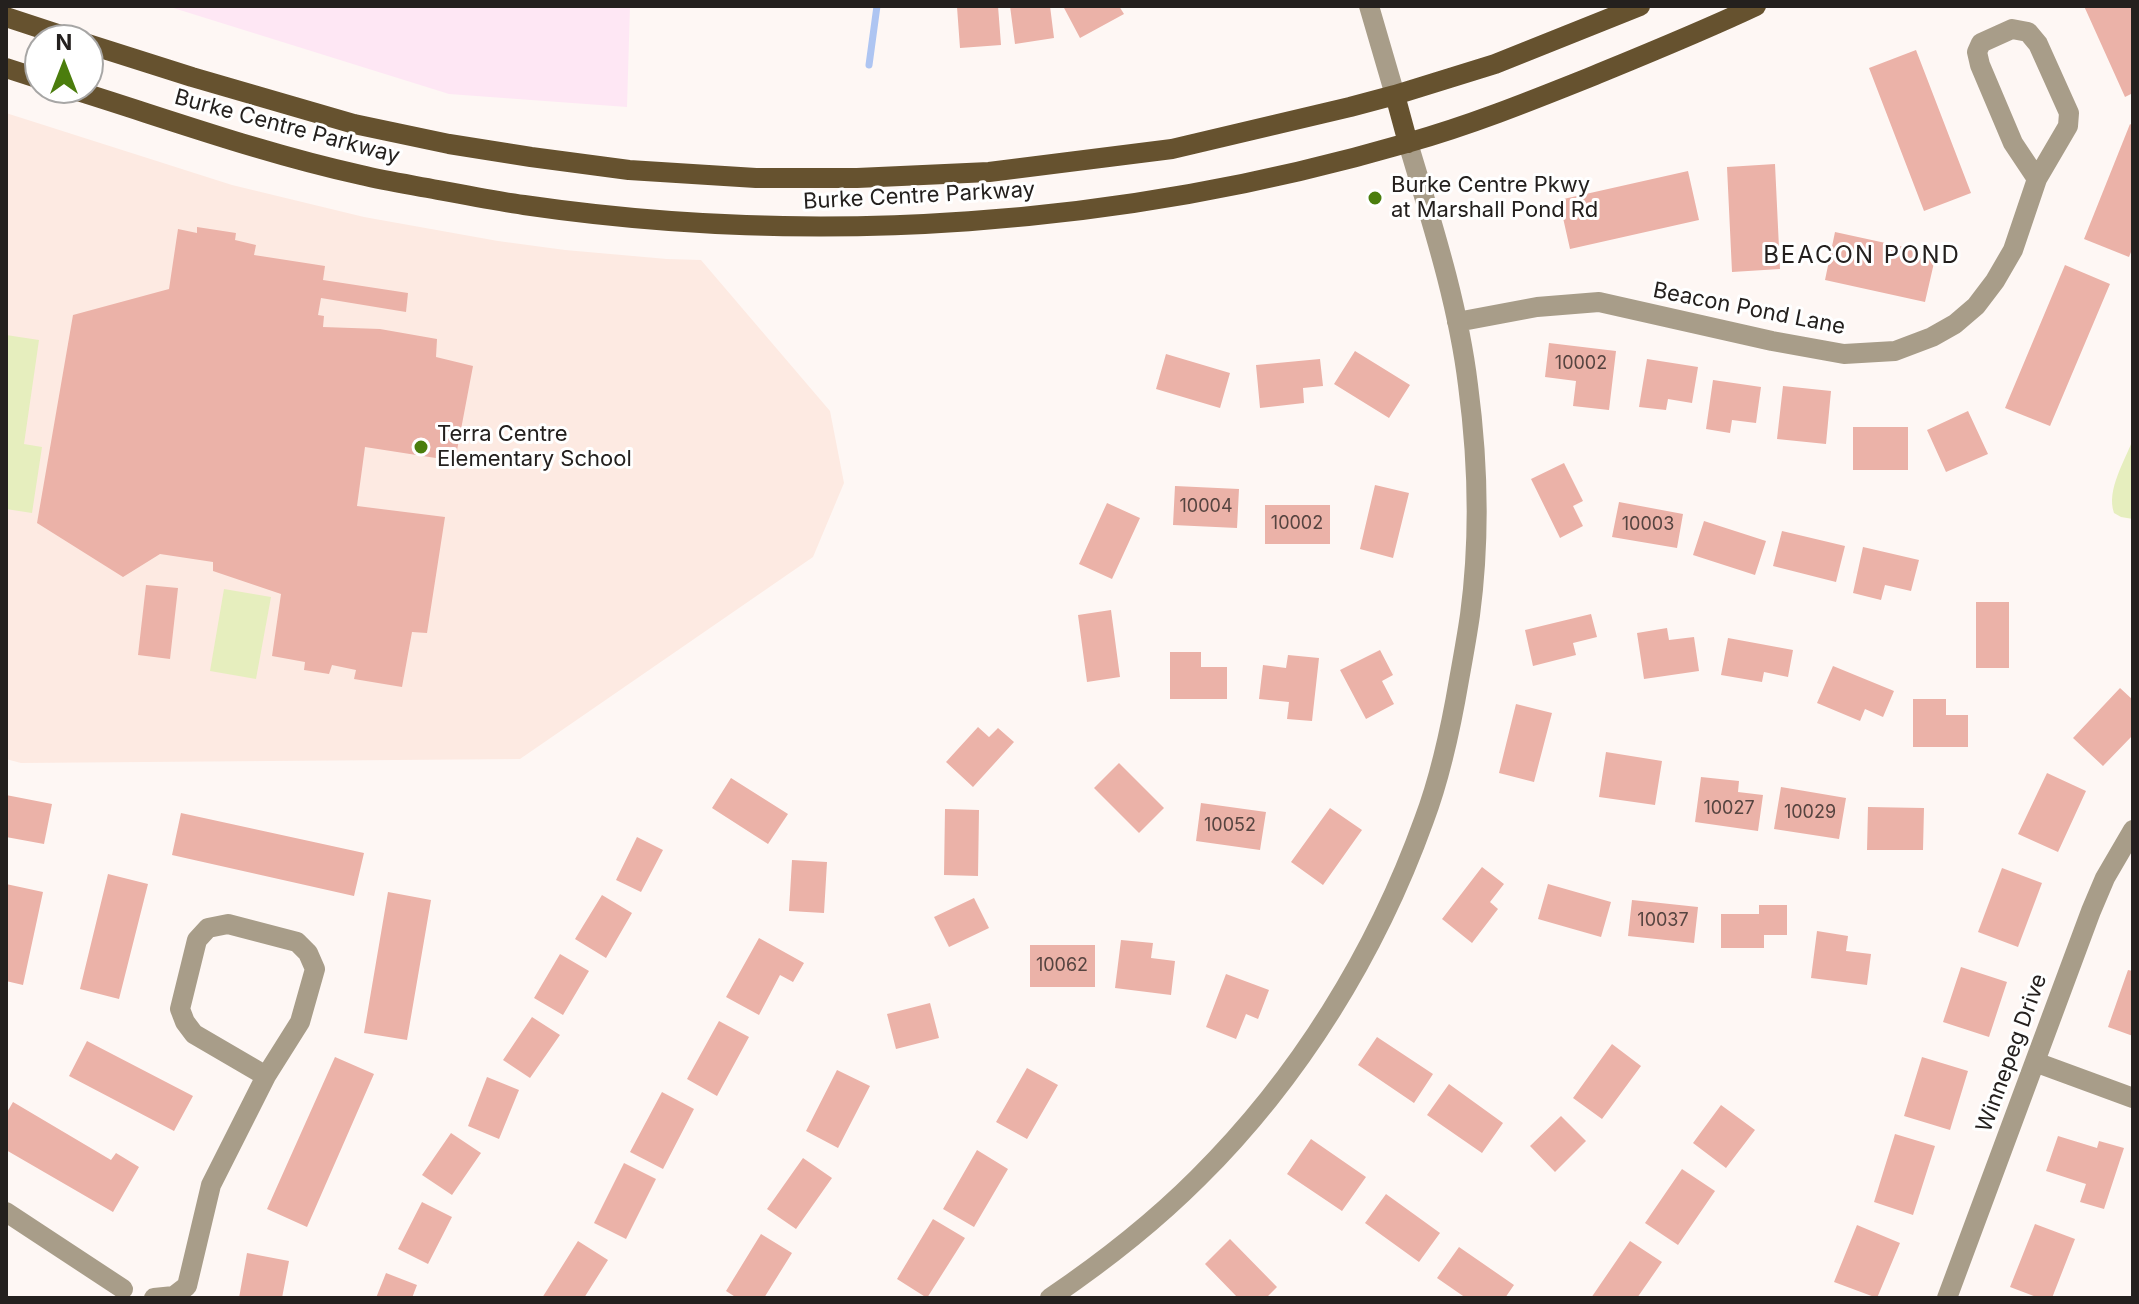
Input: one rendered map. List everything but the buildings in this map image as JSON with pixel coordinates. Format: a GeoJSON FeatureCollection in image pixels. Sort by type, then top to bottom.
{"type":"FeatureCollection","features":[{"type":"Feature","properties":{"kind":"main road","name":"Burke Centre Parkway"},"geometry":{"type":"LineString","coordinates":[[104,49],[354,124],[449,144],[629,170],[756,178],[857,178],[989,172],[1157,151],[1395,95],[1495,64],[1640,6]]}},
{"type":"Feature","properties":{"kind":"main road","name":"Burke Centre Parkway"},"geometry":{"type":"LineString","coordinates":[[104,99],[362,176],[523,205],[639,218],[777,226],[879,226],[1006,219],[1150,201],[1284,174],[1408,143],[1522,105],[1692,36],[1756,6]]}},
{"type":"Feature","properties":{"kind":"main road"},"geometry":{"type":"LineString","coordinates":[[6,17],[27,24]]}},
{"type":"Feature","properties":{"kind":"main road"},"geometry":{"type":"LineString","coordinates":[[1395,95],[1408,143]]}},
{"type":"Feature","properties":{"kind":"street"},"geometry":{"type":"LineString","coordinates":[[1369,6],[1395,95]]}},
{"type":"Feature","properties":{"kind":"street","name":"Beacon Pond Lane"},"geometry":{"type":"LineString","coordinates":[[1457,322],[1537,307],[1599,302],[1844,354],[1895,351],[1932,337],[1955,324],[1976,306],[1995,281],[2013,250],[2037,179],[2068,126],[2069,113],[2038,44],[2028,32],[2012,29],[1981,43],[1977,52],[2013,143],[2037,179]]}},
{"type":"Feature","properties":{"kind":"street"},"geometry":{"type":"LineString","coordinates":[[1050,1298],[1088,1272],[1169,1206],[1248,1124],[1293,1069],[1337,1002],[1389,904],[1425,818],[1453,716],[1470,614],[1476,515],[1468,383],[1457,322],[1444,262],[1408,143]]}},
{"type":"Feature","properties":{"kind":"street","name":"Winnepeg Drive"},"geometry":{"type":"LineString","coordinates":[[1947,1298],[2091,911],[2133,830]]}},
{"type":"Feature","properties":{"kind":"street"},"geometry":{"type":"LineString","coordinates":[[6,1212],[121,1294],[153,1298],[174,1296],[187,1286],[211,1185],[266,1076],[300,1022],[315,969],[308,953],[297,942],[228,924],[208,928],[197,940],[190,967],[180,1009],[185,1022],[194,1034],[266,1076]]}},
{"type":"Feature","properties":{"kind":"street"},"geometry":{"type":"LineString","coordinates":[[2035,1062],[2133,1098]]}},
{"type":"Feature","properties":{"kind":"shaded area"},"geometry":{"type":"Polygon","coordinates":[[[167,6],[630,6],[627,107],[449,94],[167,6]]]}},
{"type":"Feature","properties":{"kind":"shaded area","name":"Terra Centre Elementary School"},"geometry":{"type":"Polygon","coordinates":[[[6,113],[232,185],[364,217],[565,250],[701,260],[830,411],[844,483],[813,557],[520,759],[21,763],[6,759],[6,113]]]}},
{"type":"Feature","properties":{"kind":"green space"},"geometry":{"type":"Polygon","coordinates":[[[6,335],[39,340],[24,444],[42,447],[32,513],[6,509],[6,335]]]}},
{"type":"Feature","properties":{"kind":"green space"},"geometry":{"type":"Polygon","coordinates":[[[2133,439],[2133,519],[2114,513],[2112,495],[2133,439]]]}},
{"type":"Feature","properties":{"kind":"green space"},"geometry":{"type":"Polygon","coordinates":[[[224,589],[271,597],[256,679],[210,671],[224,589]]]}},
{"type":"Feature","properties":{"kind":"waterway"},"geometry":{"type":"LineString","coordinates":[[869,65],[877,6]]}},
{"type":"Feature","properties":{"kind":"place","name":"Burke Centre Pkwy at Marshall Pond Rd"},"geometry":{"type":"Point","coordinates":[1375,198]}},
{"type":"Feature","properties":{"kind":"place","name":"Terra Centre Elementary School"},"geometry":{"type":"Point","coordinates":[421,447]}},
{"type":"Feature","properties":{"kind":"district","name":"BEACON POND"},"geometry":{"type":"Point","coordinates":[1862,256]}}]}
